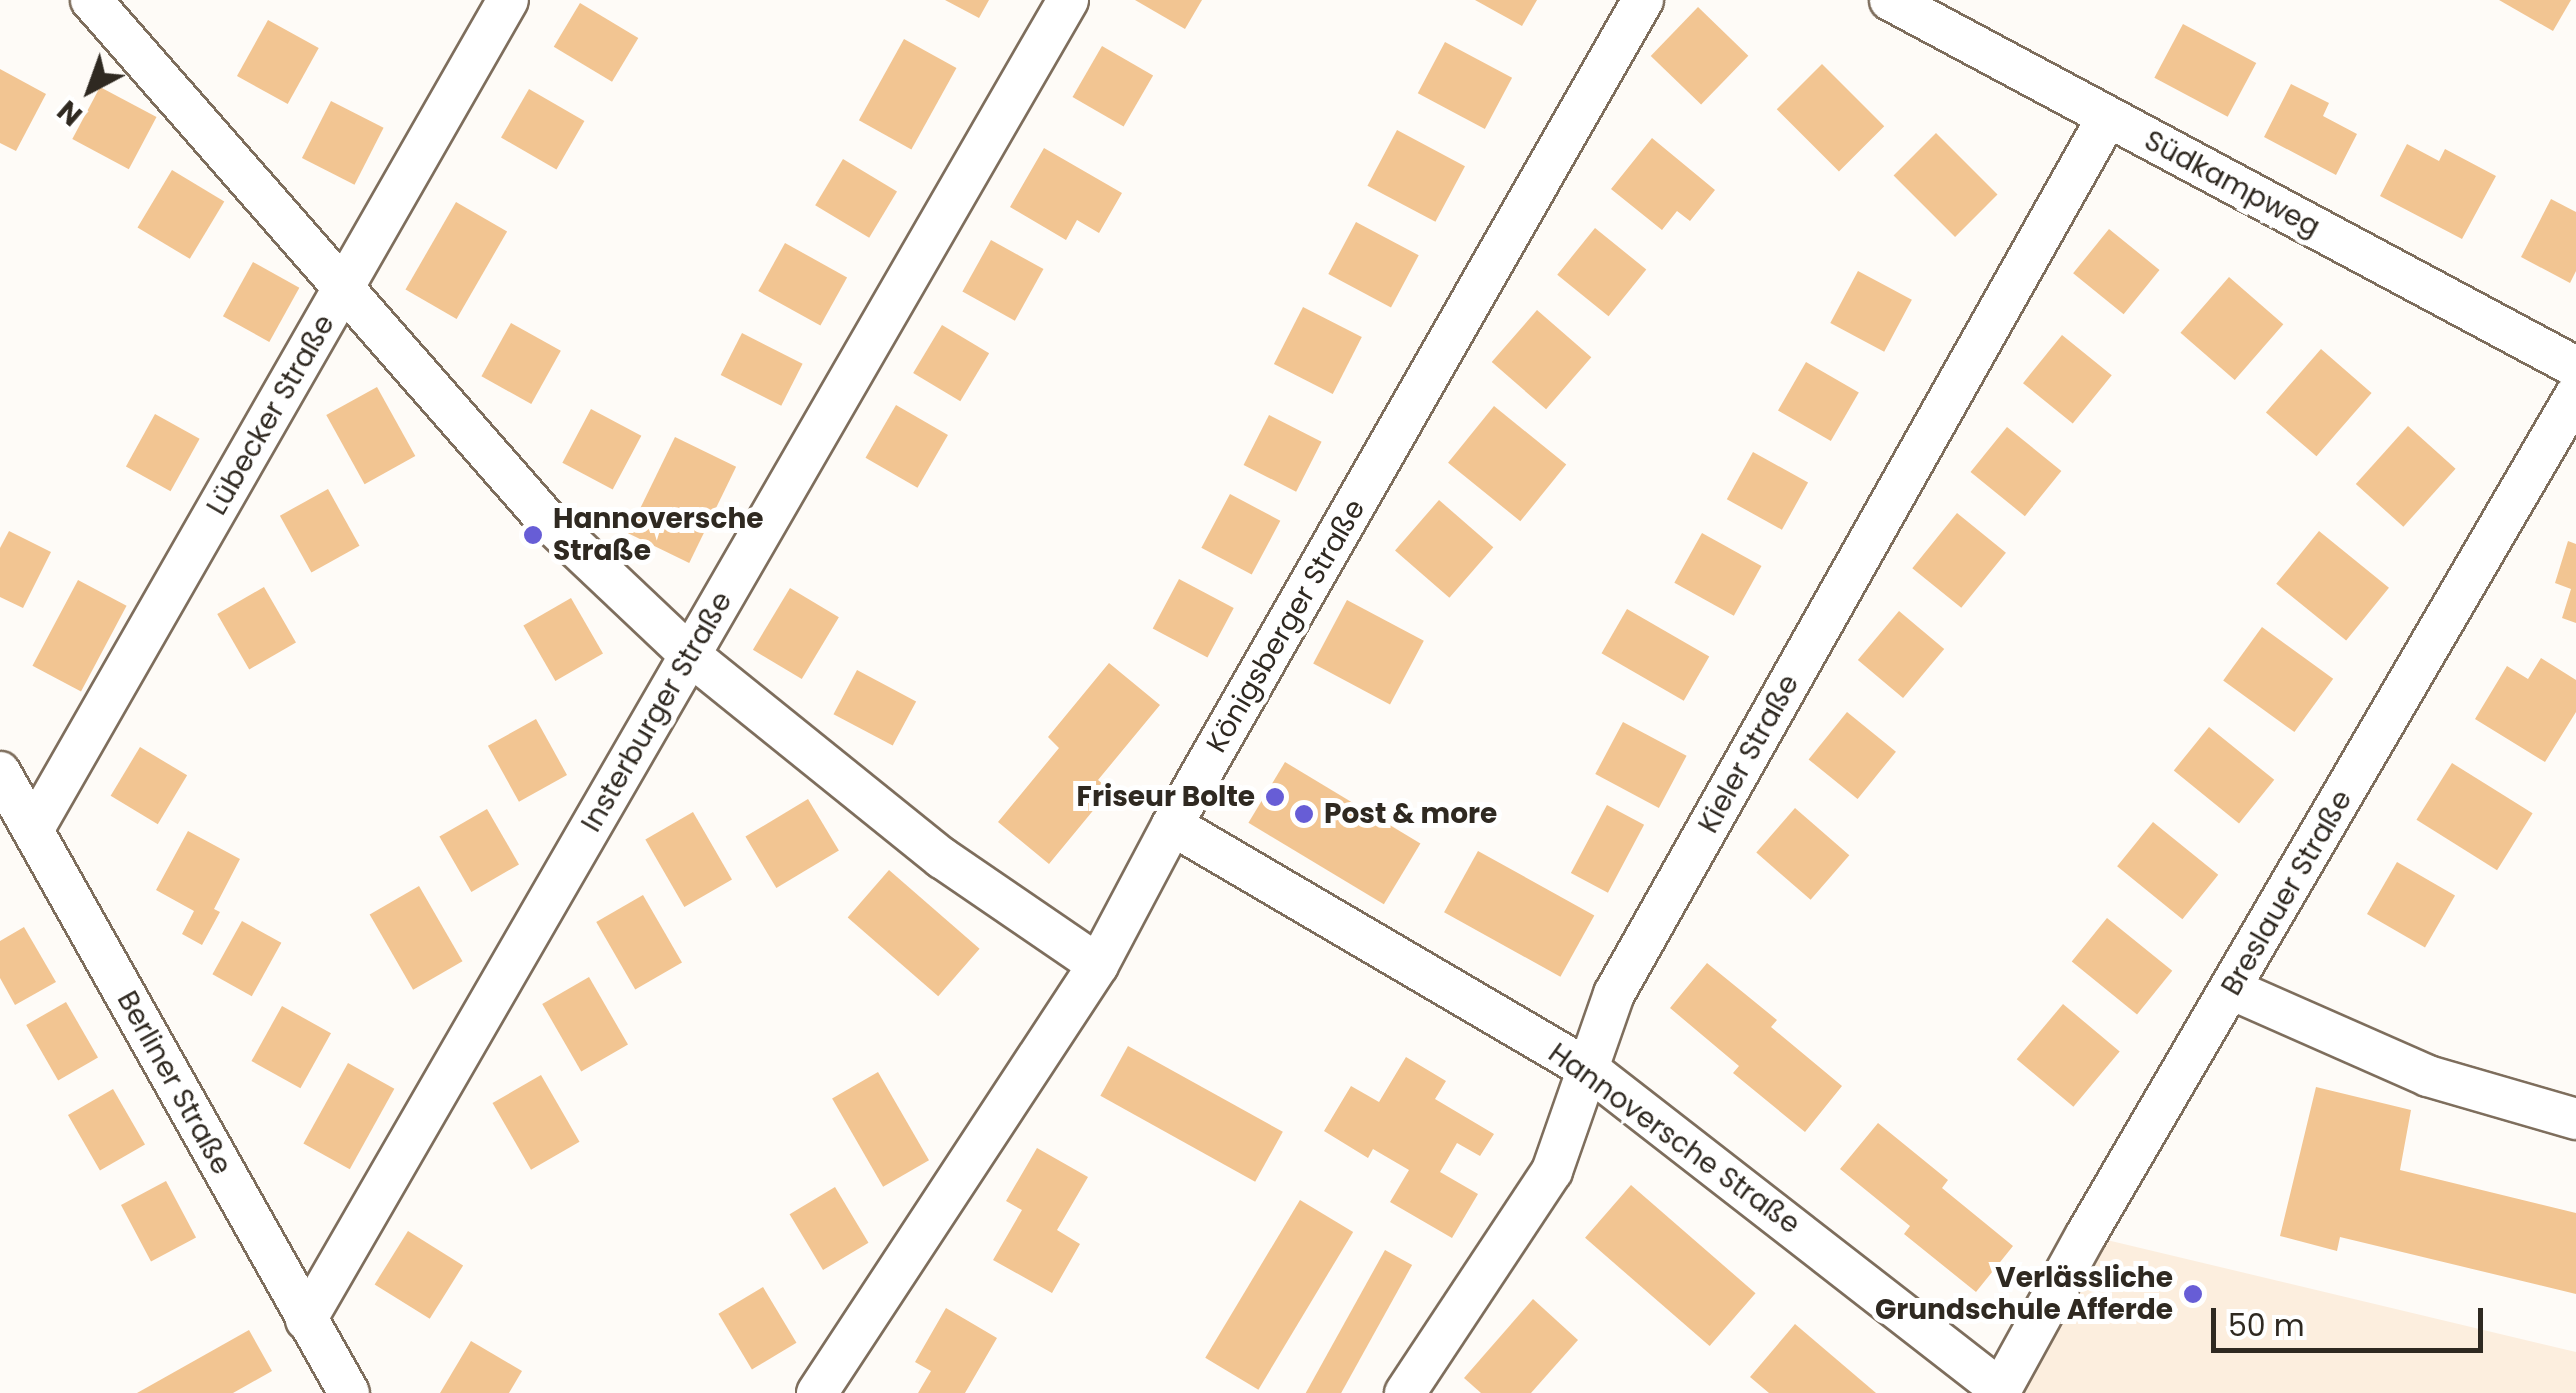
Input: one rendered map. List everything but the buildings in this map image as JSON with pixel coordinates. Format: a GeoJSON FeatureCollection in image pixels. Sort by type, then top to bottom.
{"type":"FeatureCollection","features":[{"type":"Feature","properties":{"kind":"street"},"geometry":{"type":"LineString","coordinates":[[91,0],[545,518],[690,655],[942,858],[1098,964]]}},
{"type":"Feature","properties":{"kind":"street","name":"Lübecker Straße"},"geometry":{"type":"LineString","coordinates":[[33,830],[508,0]]}},
{"type":"Feature","properties":{"kind":"street","name":"Insterburger Straße"},"geometry":{"type":"LineString","coordinates":[[306,1320],[1068,0]]}},
{"type":"Feature","properties":{"kind":"street","name":"Königsberger Straße"},"geometry":{"type":"LineString","coordinates":[[817,1393],[1098,964],[1172,825],[1642,0]]}},
{"type":"Feature","properties":{"kind":"street","name":"Südkampweg"},"geometry":{"type":"LineString","coordinates":[[1890,0],[2576,367]]}},
{"type":"Feature","properties":{"kind":"street","name":"Kieler Straße"},"geometry":{"type":"LineString","coordinates":[[1405,1393],[1552,1171],[1614,994],[2107,118]]}},
{"type":"Feature","properties":{"kind":"street","name":"Breslauer Straße"},"geometry":{"type":"LineString","coordinates":[[2000,1392],[2576,394]]}},
{"type":"Feature","properties":{"kind":"street","name":"Berliner Straße"},"geometry":{"type":"LineString","coordinates":[[0,772],[349,1393]]}},
{"type":"Feature","properties":{"kind":"street","name":"Hannoversche Straße"},"geometry":{"type":"LineString","coordinates":[[1172,825],[1586,1068],[2000,1392]]}},
{"type":"Feature","properties":{"kind":"street"},"geometry":{"type":"LineString","coordinates":[[2231,989],[2428,1076],[2576,1120]]}},
{"type":"Feature","properties":{"kind":"shaded area","name":"Verlässliche Grundschule Afferde"},"geometry":{"type":"Polygon","coordinates":[[[2086,1235],[2576,1352],[2576,1393],[1999,1393],[2086,1235]]]}},
{"type":"Feature","properties":{"kind":"place","name":"Hannoversche Straße"},"geometry":{"type":"Point","coordinates":[533,535]}},
{"type":"Feature","properties":{"kind":"place","name":"Friseur Bolte"},"geometry":{"type":"Point","coordinates":[1275,797]}},
{"type":"Feature","properties":{"kind":"place","name":"Post & more"},"geometry":{"type":"Point","coordinates":[1304,814]}},
{"type":"Feature","properties":{"kind":"place","name":"Verlässliche Grundschule Afferde"},"geometry":{"type":"Point","coordinates":[2193,1294]}}]}
